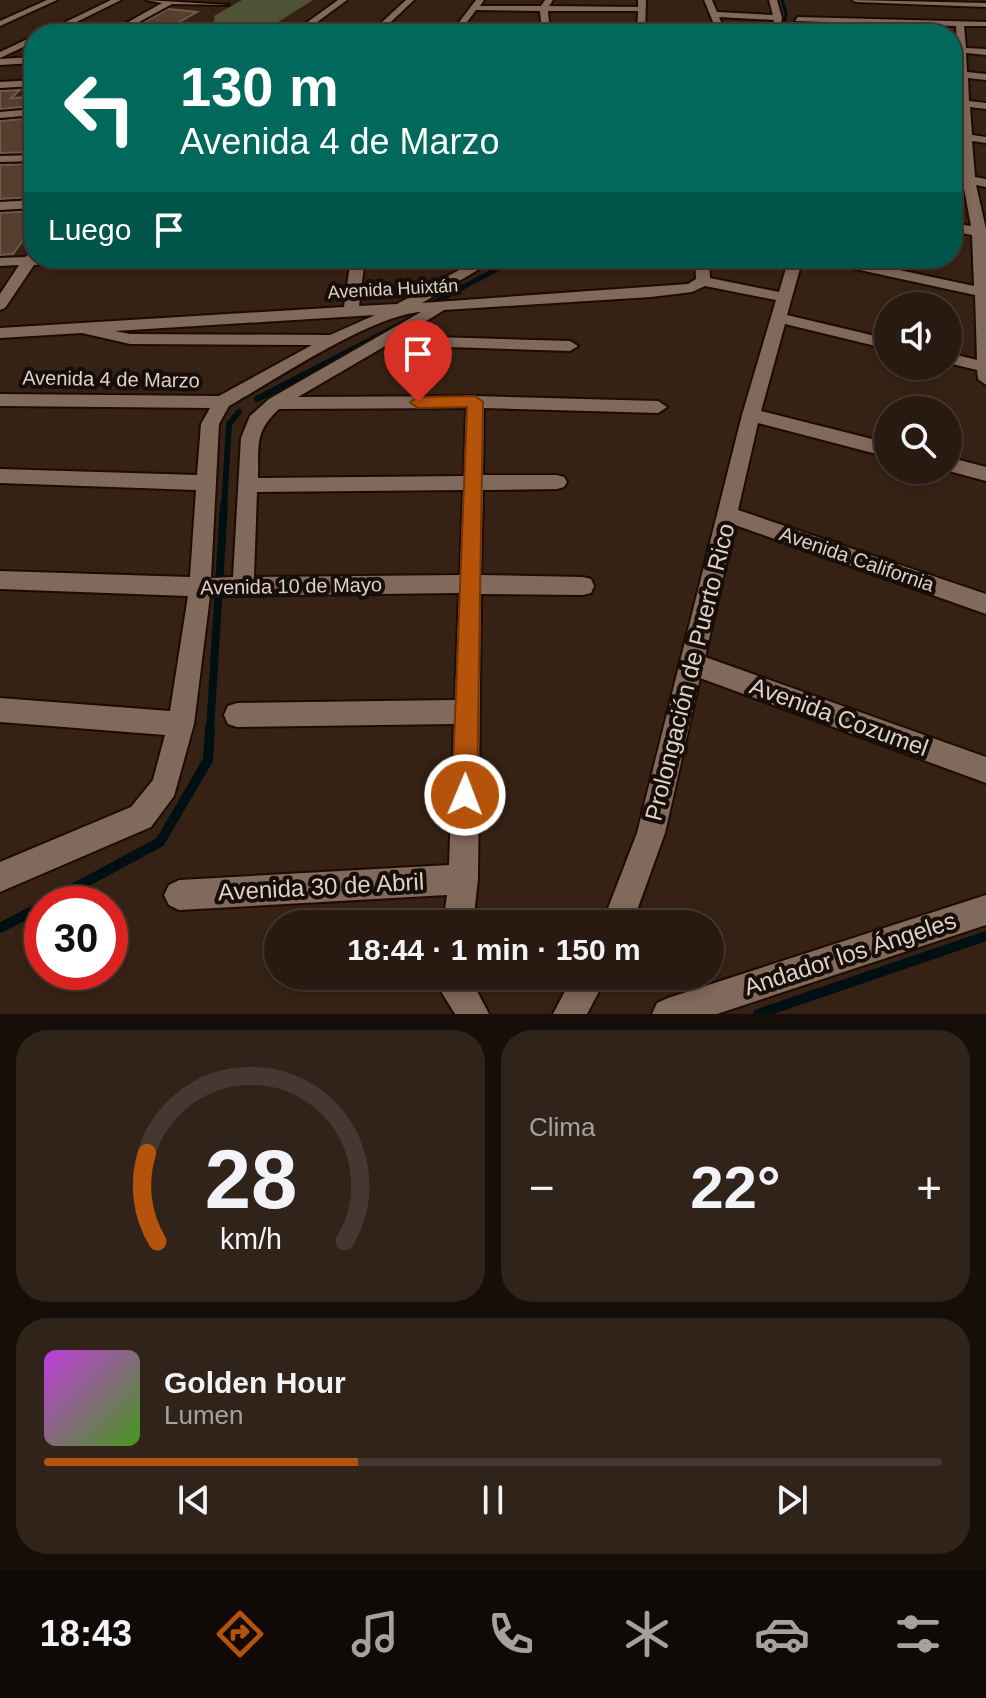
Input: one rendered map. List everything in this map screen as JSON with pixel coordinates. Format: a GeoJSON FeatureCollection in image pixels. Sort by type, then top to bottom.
{"type":"FeatureCollection","features":[{"type":"Feature","properties":{"kind":"street"},"geometry":{"type":"LineString","coordinates":[[0,24],[53,0]]}},
{"type":"Feature","properties":{"kind":"street"},"geometry":{"type":"LineString","coordinates":[[66,24],[117,0]]}},
{"type":"Feature","properties":{"kind":"street"},"geometry":{"type":"LineString","coordinates":[[150,0],[229,2]]}},
{"type":"Feature","properties":{"kind":"street"},"geometry":{"type":"LineString","coordinates":[[310,24],[343,0]]}},
{"type":"Feature","properties":{"kind":"street"},"geometry":{"type":"LineString","coordinates":[[384,24],[410,0]]}},
{"type":"Feature","properties":{"kind":"street"},"geometry":{"type":"LineString","coordinates":[[708,0],[717,24]]}},
{"type":"Feature","properties":{"kind":"street"},"geometry":{"type":"LineString","coordinates":[[773,0],[777,24]]}},
{"type":"Feature","properties":{"kind":"street"},"geometry":{"type":"LineString","coordinates":[[856,0],[986,5]]}},
{"type":"Feature","properties":{"kind":"street"},"geometry":{"type":"LineString","coordinates":[[129,24],[172,1]]}},
{"type":"Feature","properties":{"kind":"street"},"geometry":{"type":"LineString","coordinates":[[211,13],[229,2]]}},
{"type":"Feature","properties":{"kind":"street"},"geometry":{"type":"LineString","coordinates":[[941,2],[960,23]]}},
{"type":"Feature","properties":{"kind":"street"},"geometry":{"type":"LineString","coordinates":[[462,24],[477,4],[642,5]]}},
{"type":"Feature","properties":{"kind":"street"},"geometry":{"type":"LineString","coordinates":[[712,14],[778,18]]}},
{"type":"Feature","properties":{"kind":"street"},"geometry":{"type":"LineString","coordinates":[[0,17],[17,17]]}},
{"type":"Feature","properties":{"kind":"street"},"geometry":{"type":"LineString","coordinates":[[798,19],[986,24]]}},
{"type":"Feature","properties":{"kind":"street"},"geometry":{"type":"LineString","coordinates":[[848,24],[849,20]]}},
{"type":"Feature","properties":{"kind":"street"},"geometry":{"type":"LineString","coordinates":[[0,55],[24,44]]}},
{"type":"Feature","properties":{"kind":"street"},"geometry":{"type":"LineString","coordinates":[[962,50],[986,52]]}},
{"type":"Feature","properties":{"kind":"street"},"geometry":{"type":"LineString","coordinates":[[0,62],[24,61]]}},
{"type":"Feature","properties":{"kind":"street"},"geometry":{"type":"LineString","coordinates":[[962,74],[986,77]]}},
{"type":"Feature","properties":{"kind":"street"},"geometry":{"type":"LineString","coordinates":[[0,85],[24,84]]}},
{"type":"Feature","properties":{"kind":"street"},"geometry":{"type":"LineString","coordinates":[[962,103],[986,106]]}},
{"type":"Feature","properties":{"kind":"street"},"geometry":{"type":"LineString","coordinates":[[0,115],[24,113]]}},
{"type":"Feature","properties":{"kind":"street"},"geometry":{"type":"LineString","coordinates":[[962,120],[969,180],[982,233],[986,371],[962,363]]}},
{"type":"Feature","properties":{"kind":"street"},"geometry":{"type":"LineString","coordinates":[[962,136],[986,140]]}},
{"type":"Feature","properties":{"kind":"street"},"geometry":{"type":"LineString","coordinates":[[0,159],[24,158]]}},
{"type":"Feature","properties":{"kind":"street"},"geometry":{"type":"LineString","coordinates":[[962,179],[986,183]]}},
{"type":"Feature","properties":{"kind":"street"},"geometry":{"type":"LineString","coordinates":[[0,206],[24,205]]}},
{"type":"Feature","properties":{"kind":"street"},"geometry":{"type":"LineString","coordinates":[[962,229],[982,233]]}},
{"type":"Feature","properties":{"kind":"street"},"geometry":{"type":"LineString","coordinates":[[0,262],[24,259]]}},
{"type":"Feature","properties":{"kind":"street"},"geometry":{"type":"LineString","coordinates":[[0,305],[25,268]]}},
{"type":"Feature","properties":{"kind":"street"},"geometry":{"type":"LineString","coordinates":[[351,311],[357,268]]}},
{"type":"Feature","properties":{"kind":"street"},"geometry":{"type":"LineString","coordinates":[[1,877],[141,817],[165,787],[181,724],[205,587],[210,424],[222,402],[333,340],[399,309],[473,268]]}},
{"type":"Feature","properties":{"kind":"street"},"geometry":{"type":"LineString","coordinates":[[702,268],[703,281],[783,297]]}},
{"type":"Feature","properties":{"kind":"street","name":"Prolongación de Puerto Rico"},"geometry":{"type":"LineString","coordinates":[[622,910],[651,833],[751,415],[793,268]]}},
{"type":"Feature","properties":{"kind":"street"},"geometry":{"type":"LineString","coordinates":[[870,268],[983,292]]}},
{"type":"Feature","properties":{"kind":"street","name":"Avenida Huixtán"},"geometry":{"type":"LineString","coordinates":[[0,333],[651,293],[692,288],[703,281]]}},
{"type":"Feature","properties":{"kind":"street"},"geometry":{"type":"LineString","coordinates":[[239,587],[256,420],[275,403],[440,307]]}},
{"type":"Feature","properties":{"kind":"street"},"geometry":{"type":"LineString","coordinates":[[779,318],[874,341]]}},
{"type":"Feature","properties":{"kind":"street"},"geometry":{"type":"LineString","coordinates":[[82,328],[130,339],[333,340]]}},
{"type":"Feature","properties":{"kind":"street"},"geometry":{"type":"LineString","coordinates":[[382,340],[570,346]]}},
{"type":"Feature","properties":{"kind":"street","name":"Avenida 4 de Marzo"},"geometry":{"type":"LineString","coordinates":[[0,400],[222,402]]}},
{"type":"Feature","properties":{"kind":"street"},"geometry":{"type":"LineString","coordinates":[[275,403],[475,402],[658,407]]}},
{"type":"Feature","properties":{"kind":"street"},"geometry":{"type":"LineString","coordinates":[[460,910],[463,879],[475,402]]}},
{"type":"Feature","properties":{"kind":"street"},"geometry":{"type":"LineString","coordinates":[[751,415],[874,446]]}},
{"type":"Feature","properties":{"kind":"street"},"geometry":{"type":"LineString","coordinates":[[962,468],[986,474]]}},
{"type":"Feature","properties":{"kind":"street"},"geometry":{"type":"LineString","coordinates":[[0,476],[206,483]]}},
{"type":"Feature","properties":{"kind":"street"},"geometry":{"type":"LineString","coordinates":[[248,485],[557,482]]}},
{"type":"Feature","properties":{"kind":"street","name":"Avenida California"},"geometry":{"type":"LineString","coordinates":[[729,515],[986,604]]}},
{"type":"Feature","properties":{"kind":"street","name":"Avenida 10 de Mayo"},"geometry":{"type":"LineString","coordinates":[[0,580],[205,587],[583,586]]}},
{"type":"Feature","properties":{"kind":"street","name":"Avenida Cozumel"},"geometry":{"type":"LineString","coordinates":[[693,664],[986,770]]}},
{"type":"Feature","properties":{"kind":"street"},"geometry":{"type":"LineString","coordinates":[[0,710],[181,724]]}},
{"type":"Feature","properties":{"kind":"street"},"geometry":{"type":"LineString","coordinates":[[237,715],[467,712]]}},
{"type":"Feature","properties":{"kind":"street","name":"Avenida 30 de Abril"},"geometry":{"type":"LineString","coordinates":[[179,895],[463,879]]}},
{"type":"Feature","properties":{"kind":"street","name":"Andador los Ángeles"},"geometry":{"type":"LineString","coordinates":[[668,1014],[986,910]]}},
{"type":"Feature","properties":{"kind":"street"},"geometry":{"type":"LineString","coordinates":[[458,990],[473,1014]]}},
{"type":"Feature","properties":{"kind":"street"},"geometry":{"type":"LineString","coordinates":[[569,1014],[583,990]]}},
{"type":"Feature","properties":{"kind":"green space"},"geometry":{"type":"Polygon","coordinates":[[[242,0],[313,0],[275,24],[210,24],[215,20],[214,16],[242,0]]]}},
{"type":"Feature","properties":{"kind":"building"},"geometry":{"type":"Polygon","coordinates":[[[168,9],[197,12],[176,24],[141,24],[168,9]]]}},
{"type":"Feature","properties":{"kind":"building"},"geometry":{"type":"Polygon","coordinates":[[[20,90],[11,98],[24,97],[24,104],[22,107],[0,109],[0,91],[20,90]]]}},
{"type":"Feature","properties":{"kind":"building"},"geometry":{"type":"Polygon","coordinates":[[[24,119],[24,152],[0,153],[0,121],[24,119]]]}},
{"type":"Feature","properties":{"kind":"building"},"geometry":{"type":"Polygon","coordinates":[[[24,164],[24,198],[0,199],[0,165],[24,164]]]}},
{"type":"Feature","properties":{"kind":"building"},"geometry":{"type":"Polygon","coordinates":[[[24,212],[24,239],[13,254],[0,255],[0,213],[24,212]]]}},
{"type":"Feature","properties":{"kind":"waterway"},"geometry":{"type":"LineString","coordinates":[[782,0],[786,13],[784,24]]}},
{"type":"Feature","properties":{"kind":"waterway"},"geometry":{"type":"LineString","coordinates":[[435,302],[499,268]]}},
{"type":"Feature","properties":{"kind":"waterway"},"geometry":{"type":"LineString","coordinates":[[392,329],[398,326]]}},
{"type":"Feature","properties":{"kind":"waterway"},"geometry":{"type":"LineString","coordinates":[[257,399],[392,329]]}},
{"type":"Feature","properties":{"kind":"waterway"},"geometry":{"type":"LineString","coordinates":[[388,331],[392,329]]}},
{"type":"Feature","properties":{"kind":"waterway"},"geometry":{"type":"LineString","coordinates":[[224,507],[229,424],[239,412]]}},
{"type":"Feature","properties":{"kind":"waterway"},"geometry":{"type":"LineString","coordinates":[[210,730],[224,505]]}},
{"type":"Feature","properties":{"kind":"waterway"},"geometry":{"type":"LineString","coordinates":[[78,886],[160,842],[208,760],[210,728]]}},
{"type":"Feature","properties":{"kind":"waterway"},"geometry":{"type":"LineString","coordinates":[[0,928],[24,915]]}},
{"type":"Feature","properties":{"kind":"waterway"},"geometry":{"type":"LineString","coordinates":[[758,1014],[986,936]]}},
{"type":"Feature","properties":{"kind":"route"},"geometry":{"type":"LineString","coordinates":[[418,402],[475,402],[465,795]]}}]}
